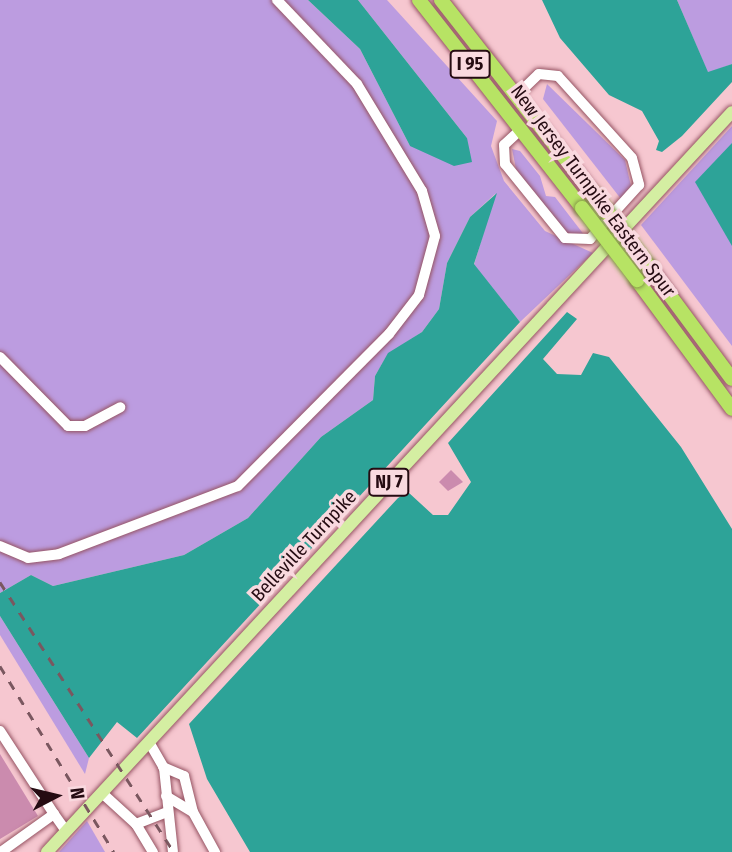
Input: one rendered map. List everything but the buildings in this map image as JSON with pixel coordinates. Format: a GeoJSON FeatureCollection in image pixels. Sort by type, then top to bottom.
{"type":"FeatureCollection","features":[{"type":"Feature","properties":{"kind":"highway","name":"New Jersey Turnpike Eastern Spur"},"geometry":{"type":"LineString","coordinates":[[419,0],[582,208],[732,409]]}},
{"type":"Feature","properties":{"kind":"highway","name":"New Jersey Turnpike Eastern Spur"},"geometry":{"type":"LineString","coordinates":[[441,0],[594,195],[732,379]]}},
{"type":"Feature","properties":{"kind":"highway"},"geometry":{"type":"LineString","coordinates":[[454,0],[483,52]]}},
{"type":"Feature","properties":{"kind":"main road","name":"Belleville Turnpike"},"geometry":{"type":"LineString","coordinates":[[47,852],[732,112]]}},
{"type":"Feature","properties":{"kind":"lane"},"geometry":{"type":"LineString","coordinates":[[0,545],[28,558],[59,554],[237,486],[389,334],[419,295],[435,236],[422,191],[357,84],[277,0]]}},
{"type":"Feature","properties":{"kind":"lane"},"geometry":{"type":"LineString","coordinates":[[517,95],[543,73],[560,78],[632,158],[639,185],[590,239],[565,239],[505,164],[504,145],[521,129]]}},
{"type":"Feature","properties":{"kind":"lane"},"geometry":{"type":"LineString","coordinates":[[0,357],[68,426],[85,426],[120,407]]}},
{"type":"Feature","properties":{"kind":"lane"},"geometry":{"type":"LineString","coordinates":[[0,731],[66,831]]}},
{"type":"Feature","properties":{"kind":"lane"},"geometry":{"type":"LineString","coordinates":[[149,742],[163,767],[165,813],[173,852]]}},
{"type":"Feature","properties":{"kind":"lane"},"geometry":{"type":"LineString","coordinates":[[163,767],[184,776],[193,812],[215,852]]}},
{"type":"Feature","properties":{"kind":"lane"},"geometry":{"type":"LineString","coordinates":[[102,793],[136,824],[153,852]]}},
{"type":"Feature","properties":{"kind":"lane"},"geometry":{"type":"LineString","coordinates":[[166,796],[193,812]]}},
{"type":"Feature","properties":{"kind":"lane"},"geometry":{"type":"LineString","coordinates":[[136,824],[165,813]]}},
{"type":"Feature","properties":{"kind":"lane"},"geometry":{"type":"LineString","coordinates":[[1,852],[54,814]]}},
{"type":"Feature","properties":{"kind":"shaded area"},"geometry":{"type":"Polygon","coordinates":[[[0,0],[308,0],[360,49],[410,146],[467,138],[358,0],[387,0],[497,121],[491,146],[504,181],[545,231],[593,253],[520,322],[474,265],[495,194],[470,217],[447,263],[439,309],[422,332],[388,354],[375,376],[373,400],[321,437],[248,518],[184,555],[53,586],[31,575],[0,593],[0,0]]]}},
{"type":"Feature","properties":{"kind":"shaded area"},"geometry":{"type":"Polygon","coordinates":[[[677,0],[732,0],[732,64],[708,73],[677,0]]]}},
{"type":"Feature","properties":{"kind":"shaded area"},"geometry":{"type":"Polygon","coordinates":[[[547,84],[625,160],[631,186],[621,199],[543,99],[547,84]]]}},
{"type":"Feature","properties":{"kind":"shaded area"},"geometry":{"type":"Polygon","coordinates":[[[732,126],[732,346],[641,225],[732,126]]]}},
{"type":"Feature","properties":{"kind":"shaded area"},"geometry":{"type":"Polygon","coordinates":[[[512,149],[520,151],[540,176],[546,196],[555,197],[585,236],[567,233],[556,222],[516,169],[512,149]]]}},
{"type":"Feature","properties":{"kind":"shaded area"},"geometry":{"type":"Polygon","coordinates":[[[0,616],[89,758],[85,774],[0,635],[0,616]]]}},
{"type":"Feature","properties":{"kind":"shaded area"},"geometry":{"type":"Polygon","coordinates":[[[87,821],[105,852],[59,852],[87,821]]]}},
{"type":"Feature","properties":{"kind":"water"},"geometry":{"type":"Polygon","coordinates":[[[308,0],[358,0],[467,138],[472,162],[454,166],[410,146],[360,49],[308,0]]]}},
{"type":"Feature","properties":{"kind":"water"},"geometry":{"type":"Polygon","coordinates":[[[542,0],[677,0],[708,72],[732,64],[732,82],[682,136],[662,152],[656,150],[659,141],[642,111],[609,95],[560,38],[542,0]]]}},
{"type":"Feature","properties":{"kind":"water"},"geometry":{"type":"Polygon","coordinates":[[[732,143],[732,246],[695,182],[732,143]]]}},
{"type":"Feature","properties":{"kind":"water"},"geometry":{"type":"Polygon","coordinates":[[[497,193],[474,264],[520,322],[137,738],[117,722],[89,758],[0,616],[0,593],[31,575],[53,586],[184,555],[248,518],[321,437],[373,400],[375,376],[388,353],[422,332],[439,309],[447,263],[470,217],[497,193]]]}},
{"type":"Feature","properties":{"kind":"water"},"geometry":{"type":"Polygon","coordinates":[[[567,312],[577,319],[543,359],[557,374],[581,375],[593,353],[609,357],[681,447],[732,529],[732,852],[250,852],[207,779],[189,724],[398,498],[408,492],[433,515],[448,515],[471,482],[448,443],[567,312]]]}},
{"type":"Feature","properties":{"kind":"railway"},"geometry":{"type":"LineString","coordinates":[[0,582],[174,852]]}},
{"type":"Feature","properties":{"kind":"railway"},"geometry":{"type":"LineString","coordinates":[[0,666],[114,852]]}}]}
